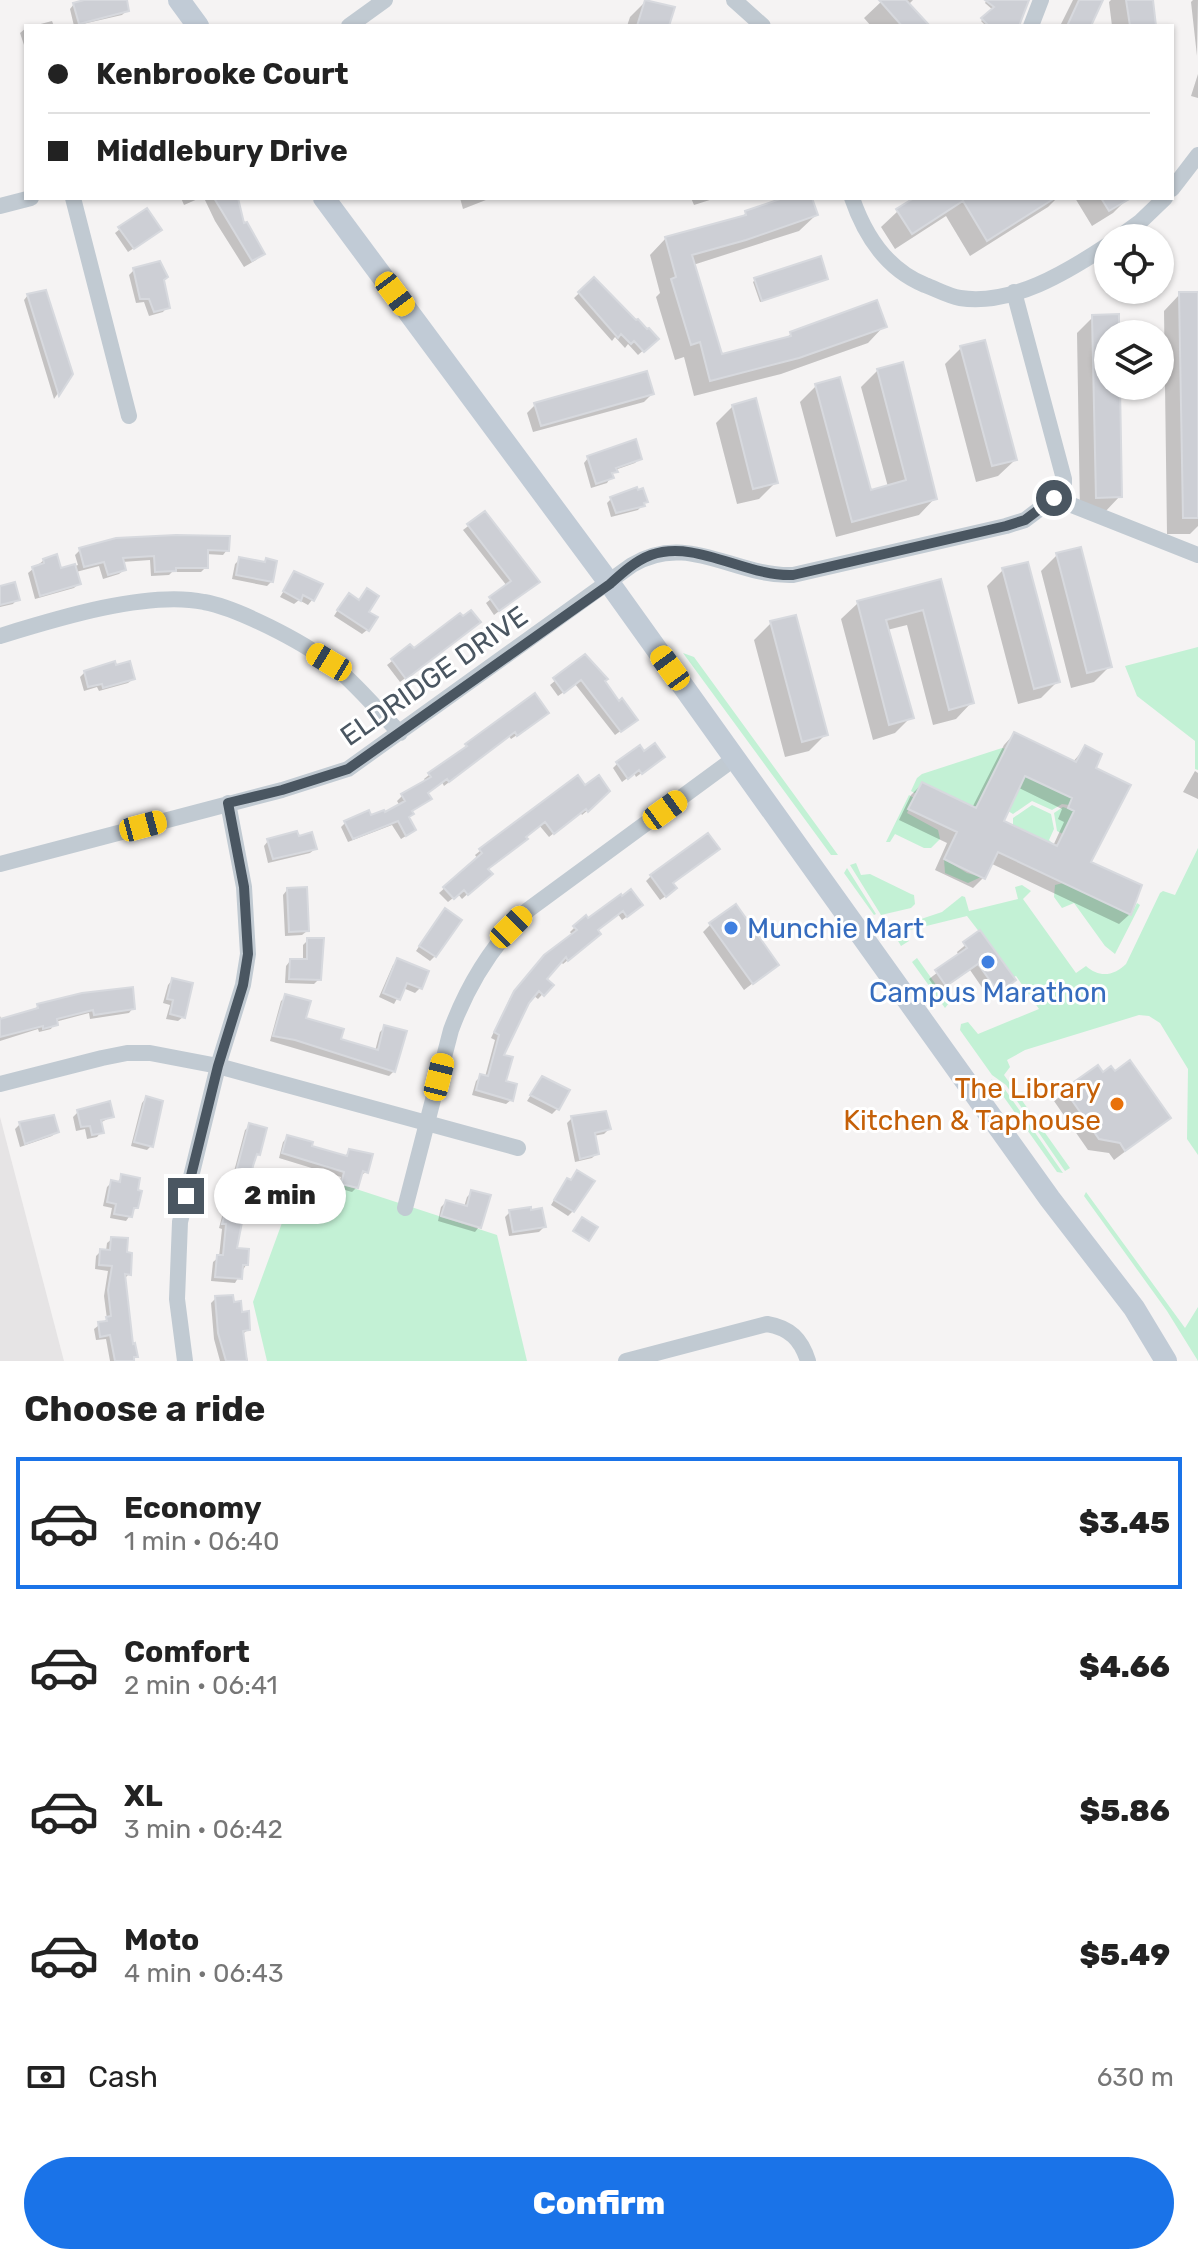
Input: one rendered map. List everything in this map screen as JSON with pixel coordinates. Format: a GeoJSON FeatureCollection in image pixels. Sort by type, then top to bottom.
{"type":"FeatureCollection","features":[{"type":"Feature","properties":{"kind":"street"},"geometry":{"type":"LineString","coordinates":[[179,0],[197,24]]}},
{"type":"Feature","properties":{"kind":"street"},"geometry":{"type":"LineString","coordinates":[[352,24],[385,0]]}},
{"type":"Feature","properties":{"kind":"street"},"geometry":{"type":"LineString","coordinates":[[734,0],[761,24]]}},
{"type":"Feature","properties":{"kind":"street"},"geometry":{"type":"LineString","coordinates":[[1032,24],[1041,0]]}},
{"type":"Feature","properties":{"kind":"street"},"geometry":{"type":"LineString","coordinates":[[1174,186],[1198,155]]}},
{"type":"Feature","properties":{"kind":"street"},"geometry":{"type":"LineString","coordinates":[[0,206],[24,200]]}},
{"type":"Feature","properties":{"kind":"street"},"geometry":{"type":"LineString","coordinates":[[74,200],[129,416]]}},
{"type":"Feature","properties":{"kind":"street"},"geometry":{"type":"LineString","coordinates":[[325,200],[610,584],[1050,1199],[1134,1308],[1166,1361]]}},
{"type":"Feature","properties":{"kind":"street"},"geometry":{"type":"LineString","coordinates":[[853,200],[872,243],[892,264],[916,281],[959,298],[988,298],[1014,292],[1047,280],[1094,253]]}},
{"type":"Feature","properties":{"kind":"street"},"geometry":{"type":"LineString","coordinates":[[1137,224],[1163,200]]}},
{"type":"Feature","properties":{"kind":"street"},"geometry":{"type":"LineString","coordinates":[[1014,292],[1064,479],[1064,503],[1198,555]]}},
{"type":"Feature","properties":{"kind":"street","name":"ELDRIDGE DRIVE"},"geometry":{"type":"LineString","coordinates":[[0,864],[282,790],[348,769],[610,584],[632,565],[654,554],[700,554],[762,574],[793,575],[1006,526],[1025,520],[1054,498],[1064,503]]}},
{"type":"Feature","properties":{"kind":"street"},"geometry":{"type":"LineString","coordinates":[[0,636],[130,602],[204,602],[258,623],[329,662],[400,733]]}},
{"type":"Feature","properties":{"kind":"street"},"geometry":{"type":"LineString","coordinates":[[405,1208],[460,1006],[483,964],[528,910],[735,758]]}},
{"type":"Feature","properties":{"kind":"street"},"geometry":{"type":"LineString","coordinates":[[185,1361],[177,1299],[180,1222],[218,1066],[243,985],[248,954],[244,887],[228,803]]}},
{"type":"Feature","properties":{"kind":"street"},"geometry":{"type":"LineString","coordinates":[[0,1084],[127,1053],[150,1053],[218,1066],[518,1148]]}},
{"type":"Feature","properties":{"kind":"street"},"geometry":{"type":"LineString","coordinates":[[626,1361],[767,1324],[785,1327],[792,1333],[799,1340],[808,1361]]}},
{"type":"Feature","properties":{"kind":"shaded area"},"geometry":{"type":"Polygon","coordinates":[[[0,1117],[64,1361],[0,1361],[0,1117]]]}},
{"type":"Feature","properties":{"kind":"green space"},"geometry":{"type":"Polygon","coordinates":[[[1198,647],[1198,770],[1195,769],[1195,741],[1137,696],[1125,666],[1198,647]]]}},
{"type":"Feature","properties":{"kind":"green space"},"geometry":{"type":"Polygon","coordinates":[[[683,653],[694,657],[838,855],[831,855],[683,653]]]}},
{"type":"Feature","properties":{"kind":"green space"},"geometry":{"type":"Polygon","coordinates":[[[1006,749],[976,808],[922,782],[916,794],[911,791],[922,774],[1006,749]]]}},
{"type":"Feature","properties":{"kind":"green space"},"geometry":{"type":"Polygon","coordinates":[[[1025,776],[1072,798],[1069,805],[1062,804],[1052,810],[1032,801],[1013,814],[1008,811],[1025,776]]]}},
{"type":"Feature","properties":{"kind":"green space"},"geometry":{"type":"Polygon","coordinates":[[[909,795],[914,798],[907,813],[938,830],[940,839],[931,848],[924,848],[895,834],[890,842],[886,842],[909,795]]]}},
{"type":"Feature","properties":{"kind":"green space"},"geometry":{"type":"Polygon","coordinates":[[[1032,805],[1051,814],[1054,829],[1049,840],[1054,845],[1013,825],[1013,818],[1032,805]]]}},
{"type":"Feature","properties":{"kind":"green space"},"geometry":{"type":"Polygon","coordinates":[[[1063,807],[1074,811],[1063,834],[1057,831],[1054,813],[1063,807]]]}},
{"type":"Feature","properties":{"kind":"green space"},"geometry":{"type":"Polygon","coordinates":[[[1198,848],[1198,1155],[1187,1139],[1188,1069],[1160,1023],[1149,1016],[1139,1015],[1025,1050],[1007,1060],[1010,1067],[1004,1075],[1070,1168],[1065,1171],[1006,1085],[992,1075],[960,1030],[961,1024],[968,1022],[978,1034],[1039,1009],[1016,976],[967,916],[906,931],[909,941],[901,946],[891,929],[942,912],[962,896],[969,911],[1018,899],[1015,887],[1022,885],[1031,891],[1023,899],[1076,973],[1086,966],[1101,974],[1111,973],[1126,964],[1160,893],[1175,895],[1198,848]]]}},
{"type":"Feature","properties":{"kind":"green space"},"geometry":{"type":"Polygon","coordinates":[[[944,859],[967,873],[981,877],[968,883],[945,873],[944,859]]]}},
{"type":"Feature","properties":{"kind":"green space"},"geometry":{"type":"Polygon","coordinates":[[[856,863],[861,875],[870,874],[914,895],[915,904],[911,908],[881,915],[850,865],[856,863]]]}},
{"type":"Feature","properties":{"kind":"green space"},"geometry":{"type":"Polygon","coordinates":[[[847,868],[876,914],[844,873],[847,868]]]}},
{"type":"Feature","properties":{"kind":"green space"},"geometry":{"type":"Polygon","coordinates":[[[1063,883],[1131,915],[1137,903],[1140,905],[1115,954],[1105,946],[1074,903],[1062,908],[1054,897],[1055,885],[1063,883]]]}},
{"type":"Feature","properties":{"kind":"green space"},"geometry":{"type":"Polygon","coordinates":[[[917,958],[949,1003],[945,1008],[912,962],[917,958]]]}},
{"type":"Feature","properties":{"kind":"green space"},"geometry":{"type":"Polygon","coordinates":[[[991,1079],[1004,1088],[1063,1173],[1057,1172],[991,1079]]]}},
{"type":"Feature","properties":{"kind":"green space"},"geometry":{"type":"Polygon","coordinates":[[[301,1171],[497,1235],[527,1361],[267,1361],[253,1302],[301,1171]]]}},
{"type":"Feature","properties":{"kind":"green space"},"geometry":{"type":"Polygon","coordinates":[[[1086,1192],[1185,1328],[1198,1307],[1198,1361],[1167,1311],[1084,1196],[1086,1192]]]}},
{"type":"Feature","properties":{"kind":"building"},"geometry":{"type":"Polygon","coordinates":[[[127,0],[129,11],[79,24],[73,3],[127,0]]]}},
{"type":"Feature","properties":{"kind":"building"},"geometry":{"type":"Polygon","coordinates":[[[645,0],[675,7],[670,24],[638,24],[645,0]]]}},
{"type":"Feature","properties":{"kind":"building"},"geometry":{"type":"Polygon","coordinates":[[[879,0],[906,0],[928,24],[900,24],[879,0]]]}},
{"type":"Feature","properties":{"kind":"building"},"geometry":{"type":"Polygon","coordinates":[[[985,0],[1029,0],[1020,24],[987,24],[981,18],[994,7],[985,0]]]}},
{"type":"Feature","properties":{"kind":"building"},"geometry":{"type":"Polygon","coordinates":[[[1079,0],[1103,0],[1092,24],[1068,24],[1079,0]]]}},
{"type":"Feature","properties":{"kind":"building"},"geometry":{"type":"Polygon","coordinates":[[[1126,0],[1153,0],[1156,24],[1130,24],[1126,0]]]}},
{"type":"Feature","properties":{"kind":"building"},"geometry":{"type":"Polygon","coordinates":[[[215,200],[238,200],[244,223],[247,222],[265,254],[252,261],[215,200]]]}},
{"type":"Feature","properties":{"kind":"building"},"geometry":{"type":"Polygon","coordinates":[[[777,200],[813,200],[818,215],[692,255],[722,354],[791,336],[790,332],[877,300],[887,327],[799,358],[710,381],[700,342],[691,345],[671,279],[676,277],[665,237],[746,215],[745,211],[777,200]]]}},
{"type":"Feature","properties":{"kind":"building"},"geometry":{"type":"Polygon","coordinates":[[[911,200],[1052,200],[987,241],[963,201],[912,234],[896,209],[911,200]]]}},
{"type":"Feature","properties":{"kind":"building"},"geometry":{"type":"Polygon","coordinates":[[[1102,200],[1128,200],[1109,211],[1102,200]]]}},
{"type":"Feature","properties":{"kind":"building"},"geometry":{"type":"Polygon","coordinates":[[[147,208],[162,230],[134,249],[118,227],[147,208]]]}},
{"type":"Feature","properties":{"kind":"building"},"geometry":{"type":"Polygon","coordinates":[[[821,256],[828,279],[762,301],[754,278],[821,256]]]}},
{"type":"Feature","properties":{"kind":"building"},"geometry":{"type":"Polygon","coordinates":[[[160,261],[168,277],[164,280],[170,308],[154,312],[149,299],[140,299],[133,268],[160,261]]]}},
{"type":"Feature","properties":{"kind":"building"},"geometry":{"type":"Polygon","coordinates":[[[594,277],[659,339],[644,352],[634,341],[631,344],[621,334],[618,338],[578,292],[594,277]]]}},
{"type":"Feature","properties":{"kind":"building"},"geometry":{"type":"Polygon","coordinates":[[[46,290],[73,374],[59,396],[27,294],[46,290]]]}},
{"type":"Feature","properties":{"kind":"building"},"geometry":{"type":"Polygon","coordinates":[[[1179,292],[1198,292],[1198,518],[1183,518],[1179,292]]]}},
{"type":"Feature","properties":{"kind":"building"},"geometry":{"type":"Polygon","coordinates":[[[1119,314],[1119,320],[1094,320],[1094,400],[1120,400],[1122,497],[1096,498],[1092,315],[1119,314]]]}},
{"type":"Feature","properties":{"kind":"building"},"geometry":{"type":"Polygon","coordinates":[[[985,340],[1017,460],[992,466],[960,346],[985,340]]]}},
{"type":"Feature","properties":{"kind":"building"},"geometry":{"type":"Polygon","coordinates":[[[903,362],[937,499],[852,522],[815,384],[840,377],[871,490],[906,480],[877,369],[903,362]]]}},
{"type":"Feature","properties":{"kind":"building"},"geometry":{"type":"Polygon","coordinates":[[[647,371],[654,394],[541,426],[534,403],[647,371]]]}},
{"type":"Feature","properties":{"kind":"building"},"geometry":{"type":"Polygon","coordinates":[[[756,398],[778,483],[753,489],[732,405],[756,398]]]}},
{"type":"Feature","properties":{"kind":"building"},"geometry":{"type":"Polygon","coordinates":[[[636,439],[642,459],[616,468],[618,472],[612,473],[614,478],[596,484],[587,456],[636,439]]]}},
{"type":"Feature","properties":{"kind":"building"},"geometry":{"type":"Polygon","coordinates":[[[637,487],[638,490],[643,488],[648,502],[644,503],[645,506],[616,513],[610,497],[637,487]]]}},
{"type":"Feature","properties":{"kind":"building"},"geometry":{"type":"Polygon","coordinates":[[[485,511],[540,582],[499,611],[489,597],[511,581],[467,524],[485,511]]]}},
{"type":"Feature","properties":{"kind":"building"},"geometry":{"type":"Polygon","coordinates":[[[230,536],[229,551],[208,550],[208,568],[176,568],[176,571],[155,572],[154,556],[123,558],[126,570],[108,575],[104,562],[84,567],[79,548],[116,538],[230,536]]]}},
{"type":"Feature","properties":{"kind":"building"},"geometry":{"type":"Polygon","coordinates":[[[1081,547],[1112,667],[1087,673],[1056,553],[1081,547]]]}},
{"type":"Feature","properties":{"kind":"building"},"geometry":{"type":"Polygon","coordinates":[[[57,554],[61,568],[75,564],[81,584],[40,596],[32,567],[57,554]]]}},
{"type":"Feature","properties":{"kind":"building"},"geometry":{"type":"Polygon","coordinates":[[[239,557],[277,561],[273,582],[236,575],[239,557]]]}},
{"type":"Feature","properties":{"kind":"building"},"geometry":{"type":"Polygon","coordinates":[[[1028,562],[1060,682],[1034,689],[1002,568],[1028,562]]]}},
{"type":"Feature","properties":{"kind":"building"},"geometry":{"type":"Polygon","coordinates":[[[294,571],[323,584],[314,601],[303,595],[301,601],[283,591],[294,571]]]}},
{"type":"Feature","properties":{"kind":"building"},"geometry":{"type":"Polygon","coordinates":[[[941,579],[974,703],[949,710],[923,610],[886,620],[914,718],[889,725],[857,601],[941,579]]]}},
{"type":"Feature","properties":{"kind":"building"},"geometry":{"type":"Polygon","coordinates":[[[15,582],[20,600],[0,605],[0,586],[15,582]]]}},
{"type":"Feature","properties":{"kind":"building"},"geometry":{"type":"Polygon","coordinates":[[[367,588],[379,596],[369,612],[378,617],[369,631],[337,610],[349,593],[359,600],[367,588]]]}},
{"type":"Feature","properties":{"kind":"building"},"geometry":{"type":"Polygon","coordinates":[[[471,610],[481,622],[406,679],[391,659],[410,644],[414,648],[460,613],[463,616],[471,610]]]}},
{"type":"Feature","properties":{"kind":"building"},"geometry":{"type":"Polygon","coordinates":[[[796,615],[828,735],[802,742],[770,621],[796,615]]]}},
{"type":"Feature","properties":{"kind":"building"},"geometry":{"type":"Polygon","coordinates":[[[585,654],[608,679],[605,681],[619,701],[622,698],[638,720],[621,732],[581,680],[564,693],[553,678],[585,654]]]}},
{"type":"Feature","properties":{"kind":"building"},"geometry":{"type":"Polygon","coordinates":[[[115,661],[116,665],[130,661],[135,679],[103,688],[102,684],[88,687],[84,671],[115,661]]]}},
{"type":"Feature","properties":{"kind":"building"},"geometry":{"type":"Polygon","coordinates":[[[535,693],[549,713],[517,736],[515,732],[449,782],[447,779],[428,793],[432,799],[412,811],[414,814],[409,817],[416,830],[406,836],[398,821],[353,839],[344,821],[369,810],[371,815],[385,812],[405,801],[401,794],[431,777],[428,773],[535,693]]]}},
{"type":"Feature","properties":{"kind":"building"},"geometry":{"type":"Polygon","coordinates":[[[1014,732],[1076,762],[1085,745],[1102,754],[1096,768],[1131,785],[1091,862],[1142,885],[1131,915],[998,852],[985,879],[944,859],[957,832],[908,809],[922,782],[976,808],[1014,732]],[[1025,776],[1004,821],[1057,846],[1074,811],[1068,808],[1072,798],[1025,776]]]}},
{"type":"Feature","properties":{"kind":"building"},"geometry":{"type":"Polygon","coordinates":[[[655,743],[665,757],[642,774],[639,770],[628,779],[616,762],[640,745],[644,751],[655,743]]]}},
{"type":"Feature","properties":{"kind":"building"},"geometry":{"type":"Polygon","coordinates":[[[578,775],[585,785],[599,775],[610,791],[588,812],[586,809],[554,834],[545,822],[488,869],[493,874],[468,895],[464,890],[454,899],[443,887],[482,853],[479,849],[578,775]]]}},
{"type":"Feature","properties":{"kind":"building"},"geometry":{"type":"Polygon","coordinates":[[[297,831],[299,836],[312,832],[317,849],[273,859],[267,839],[297,831]]]}},
{"type":"Feature","properties":{"kind":"building"},"geometry":{"type":"Polygon","coordinates":[[[708,833],[720,849],[673,883],[677,888],[666,897],[650,875],[708,833]]]}},
{"type":"Feature","properties":{"kind":"building"},"geometry":{"type":"Polygon","coordinates":[[[307,887],[309,931],[289,932],[287,888],[307,887]]]}},
{"type":"Feature","properties":{"kind":"building"},"geometry":{"type":"Polygon","coordinates":[[[631,889],[643,905],[627,917],[623,911],[598,930],[601,934],[568,961],[566,957],[547,979],[554,985],[544,996],[539,991],[529,1003],[504,1055],[513,1057],[506,1081],[517,1084],[513,1101],[476,1090],[480,1074],[488,1076],[499,1035],[494,1032],[514,991],[544,955],[577,930],[573,926],[631,889]]]}},
{"type":"Feature","properties":{"kind":"building"},"geometry":{"type":"Polygon","coordinates":[[[736,904],[779,965],[753,984],[709,923],[736,904]]]}},
{"type":"Feature","properties":{"kind":"building"},"geometry":{"type":"Polygon","coordinates":[[[445,908],[462,920],[436,957],[419,946],[445,908]]]}},
{"type":"Feature","properties":{"kind":"building"},"geometry":{"type":"Polygon","coordinates":[[[980,930],[1016,980],[999,993],[978,964],[946,986],[935,970],[967,948],[963,942],[980,930]]]}},
{"type":"Feature","properties":{"kind":"building"},"geometry":{"type":"Polygon","coordinates":[[[307,938],[324,938],[321,980],[289,979],[290,959],[307,959],[307,938]]]}},
{"type":"Feature","properties":{"kind":"building"},"geometry":{"type":"Polygon","coordinates":[[[397,958],[429,971],[422,989],[407,983],[400,1000],[383,993],[397,958]]]}},
{"type":"Feature","properties":{"kind":"building"},"geometry":{"type":"Polygon","coordinates":[[[172,978],[193,983],[185,1018],[170,1014],[173,1000],[167,999],[172,978]]]}},
{"type":"Feature","properties":{"kind":"building"},"geometry":{"type":"Polygon","coordinates":[[[133,987],[135,1009],[94,1015],[93,1010],[57,1019],[58,1025],[0,1037],[0,1019],[38,1008],[37,1004],[82,993],[133,987]]]}},
{"type":"Feature","properties":{"kind":"building"},"geometry":{"type":"Polygon","coordinates":[[[285,994],[311,1001],[306,1018],[344,1029],[341,1039],[378,1050],[384,1025],[407,1031],[395,1072],[273,1036],[285,994]]]}},
{"type":"Feature","properties":{"kind":"building","name":"The Library Kitchen & Taphouse"},"geometry":{"type":"Polygon","coordinates":[[[1130,1060],[1171,1118],[1125,1151],[1120,1143],[1099,1139],[1064,1089],[1098,1065],[1103,1072],[1111,1066],[1115,1071],[1130,1060]]]}},
{"type":"Feature","properties":{"kind":"building"},"geometry":{"type":"Polygon","coordinates":[[[542,1076],[570,1090],[559,1110],[530,1095],[542,1076]]]}},
{"type":"Feature","properties":{"kind":"building"},"geometry":{"type":"Polygon","coordinates":[[[146,1096],[163,1101],[153,1147],[134,1142],[146,1096]]]}},
{"type":"Feature","properties":{"kind":"building"},"geometry":{"type":"Polygon","coordinates":[[[110,1101],[114,1117],[101,1120],[104,1133],[92,1135],[90,1126],[81,1127],[77,1110],[110,1101]]]}},
{"type":"Feature","properties":{"kind":"building"},"geometry":{"type":"Polygon","coordinates":[[[606,1111],[611,1129],[595,1133],[599,1154],[580,1159],[571,1116],[606,1111]]]}},
{"type":"Feature","properties":{"kind":"building"},"geometry":{"type":"Polygon","coordinates":[[[54,1115],[59,1132],[25,1144],[19,1122],[54,1115]]]}},
{"type":"Feature","properties":{"kind":"building"},"geometry":{"type":"Polygon","coordinates":[[[249,1123],[267,1128],[260,1155],[257,1154],[253,1166],[237,1248],[249,1249],[248,1265],[243,1265],[242,1279],[215,1277],[217,1255],[223,1255],[226,1224],[222,1224],[249,1123]]]}},
{"type":"Feature","properties":{"kind":"building"},"geometry":{"type":"Polygon","coordinates":[[[287,1135],[347,1156],[349,1149],[373,1154],[368,1173],[363,1171],[358,1188],[341,1184],[344,1172],[282,1153],[287,1135]]]}},
{"type":"Feature","properties":{"kind":"building"},"geometry":{"type":"Polygon","coordinates":[[[577,1170],[595,1181],[574,1212],[554,1200],[567,1178],[571,1180],[577,1170]]]}},
{"type":"Feature","properties":{"kind":"building"},"geometry":{"type":"Polygon","coordinates":[[[121,1174],[140,1178],[138,1190],[142,1191],[132,1217],[114,1214],[116,1204],[107,1202],[111,1180],[120,1182],[121,1174]]]}},
{"type":"Feature","properties":{"kind":"building"},"geometry":{"type":"Polygon","coordinates":[[[471,1190],[491,1195],[481,1228],[441,1216],[446,1200],[467,1206],[471,1190]]]}},
{"type":"Feature","properties":{"kind":"building"},"geometry":{"type":"Polygon","coordinates":[[[531,1207],[531,1210],[542,1208],[546,1227],[513,1232],[509,1210],[531,1207]]]}},
{"type":"Feature","properties":{"kind":"building"},"geometry":{"type":"Polygon","coordinates":[[[582,1217],[598,1227],[589,1241],[573,1231],[582,1217]]]}},
{"type":"Feature","properties":{"kind":"building"},"geometry":{"type":"Polygon","coordinates":[[[111,1237],[128,1238],[127,1252],[132,1253],[131,1275],[125,1274],[133,1344],[138,1357],[134,1357],[134,1361],[115,1361],[110,1335],[100,1337],[98,1322],[107,1321],[106,1317],[111,1316],[108,1290],[112,1266],[99,1265],[100,1249],[110,1250],[111,1237]]]}},
{"type":"Feature","properties":{"kind":"building"},"geometry":{"type":"Polygon","coordinates":[[[233,1295],[234,1302],[241,1301],[242,1312],[249,1311],[250,1330],[243,1331],[247,1361],[226,1361],[218,1333],[215,1296],[233,1295]]]}},
{"type":"Feature","properties":{"kind":"place","name":"Munchie Mart"},"geometry":{"type":"Point","coordinates":[731,928]}},
{"type":"Feature","properties":{"kind":"place","name":"Campus Marathon"},"geometry":{"type":"Point","coordinates":[988,962]}},
{"type":"Feature","properties":{"kind":"place","name":"The Library Kitchen & Taphouse"},"geometry":{"type":"Point","coordinates":[1117,1104]}},
{"type":"Feature","properties":{"kind":"route"},"geometry":{"type":"LineString","coordinates":[[186,1196],[218,1066],[243,985],[248,954],[244,887],[228,803],[348,769],[645,557],[664,552],[686,552],[762,574],[793,575],[1006,526],[1025,520],[1054,498]]}}]}
